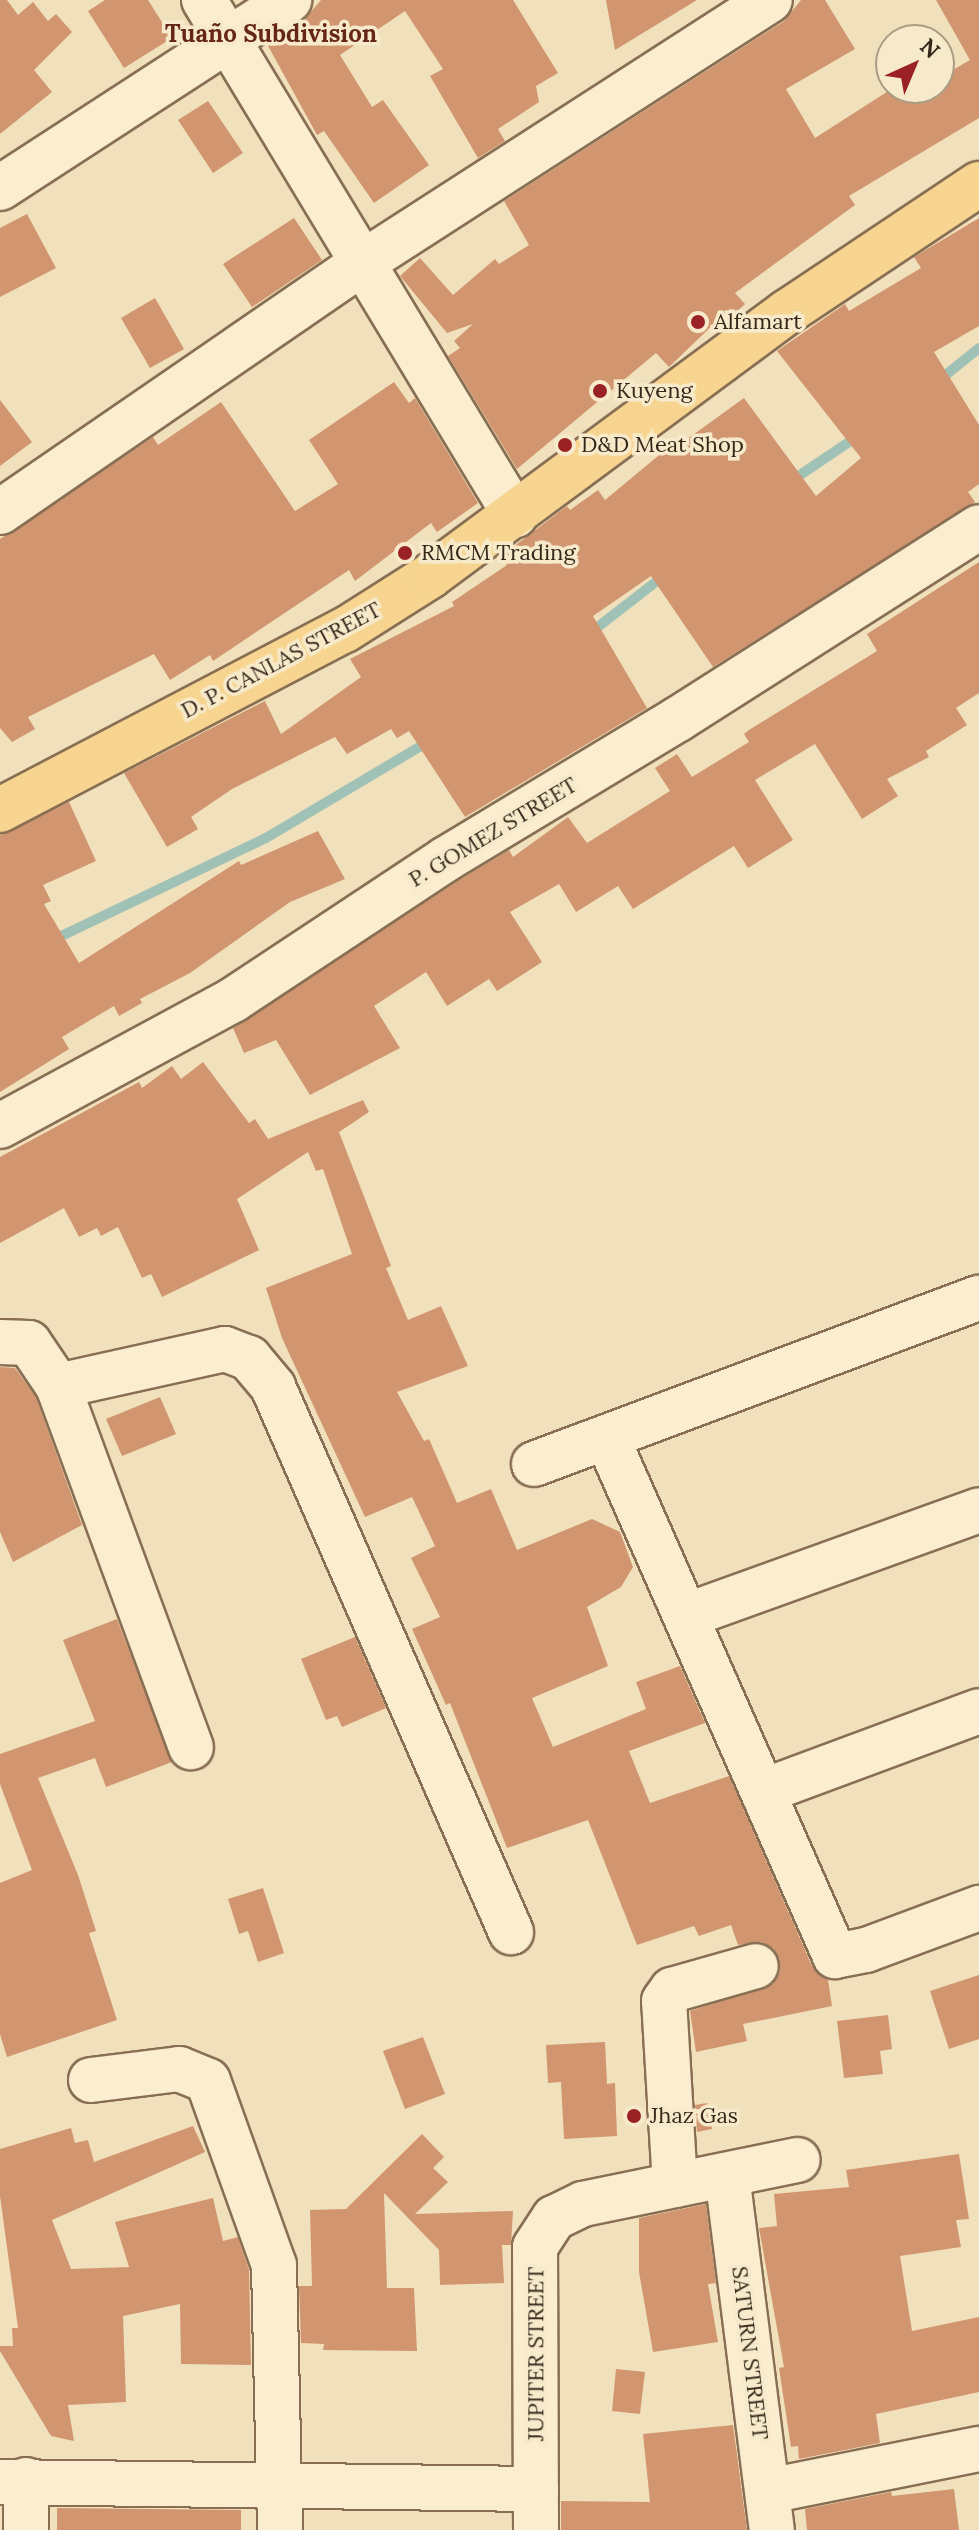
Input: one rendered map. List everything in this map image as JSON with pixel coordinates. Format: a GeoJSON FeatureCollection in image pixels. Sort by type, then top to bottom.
{"type":"FeatureCollection","features":[{"type":"Feature","properties":{"kind":"main road","name":"D. P. CANLAS STREET"},"geometry":{"type":"LineString","coordinates":[[0,810],[345,630],[515,515],[787,312],[979,184]]}},
{"type":"Feature","properties":{"kind":"street"},"geometry":{"type":"LineString","coordinates":[[204,0],[226,42],[515,515]]}},
{"type":"Feature","properties":{"kind":"street"},"geometry":{"type":"LineString","coordinates":[[0,188],[289,0]]}},
{"type":"Feature","properties":{"kind":"street"},"geometry":{"type":"LineString","coordinates":[[0,512],[362,263],[770,0]]}},
{"type":"Feature","properties":{"kind":"street","name":"P. GOMEZ STREET"},"geometry":{"type":"LineString","coordinates":[[0,1126],[233,1000],[446,859],[678,719],[979,527]]}},
{"type":"Feature","properties":{"kind":"street"},"geometry":{"type":"LineString","coordinates":[[534,1464],[608,1440],[979,1298]]}},
{"type":"Feature","properties":{"kind":"street"},"geometry":{"type":"LineString","coordinates":[[0,1342],[29,1343],[58,1386],[191,1747]]}},
{"type":"Feature","properties":{"kind":"street"},"geometry":{"type":"LineString","coordinates":[[58,1386],[225,1349],[249,1358],[273,1387],[511,1932]]}},
{"type":"Feature","properties":{"kind":"street"},"geometry":{"type":"LineString","coordinates":[[608,1440],[688,1615],[835,1956],[979,1908]]}},
{"type":"Feature","properties":{"kind":"street"},"geometry":{"type":"LineString","coordinates":[[688,1615],[979,1510]]}},
{"type":"Feature","properties":{"kind":"street"},"geometry":{"type":"LineString","coordinates":[[764,1791],[979,1711]]}},
{"type":"Feature","properties":{"kind":"street"},"geometry":{"type":"LineString","coordinates":[[675,2185],[664,2001],[672,1990],[756,1966]]}},
{"type":"Feature","properties":{"kind":"street"},"geometry":{"type":"LineString","coordinates":[[91,2080],[179,2069],[208,2081],[274,2265],[280,2530]]}},
{"type":"Feature","properties":{"kind":"street","name":"JUPITER STREET"},"geometry":{"type":"LineString","coordinates":[[536,2510],[535,2247],[554,2218],[583,2204],[798,2160]]}},
{"type":"Feature","properties":{"kind":"street","name":"SATURN STREET"},"geometry":{"type":"LineString","coordinates":[[727,2175],[770,2510]]}},
{"type":"Feature","properties":{"kind":"street"},"geometry":{"type":"LineString","coordinates":[[770,2510],[979,2449]]}},
{"type":"Feature","properties":{"kind":"street"},"geometry":{"type":"LineString","coordinates":[[26,2530],[13,2481],[280,2487],[536,2510]]}},
{"type":"Feature","properties":{"kind":"building"},"geometry":{"type":"Polygon","coordinates":[[[0,0],[7,0],[18,15],[33,2],[48,21],[56,14],[72,32],[34,70],[52,92],[0,134],[0,0]]]}},
{"type":"Feature","properties":{"kind":"building"},"geometry":{"type":"Polygon","coordinates":[[[105,0],[148,0],[172,38],[124,68],[88,11],[105,0]]]}},
{"type":"Feature","properties":{"kind":"building"},"geometry":{"type":"Polygon","coordinates":[[[321,0],[513,0],[558,73],[536,86],[539,102],[498,129],[505,141],[478,158],[430,76],[443,69],[405,11],[340,55],[372,107],[383,100],[429,165],[374,203],[324,131],[317,135],[267,44],[303,21],[321,0]]]}},
{"type":"Feature","properties":{"kind":"building"},"geometry":{"type":"Polygon","coordinates":[[[606,0],[697,0],[615,50],[606,0]]]}},
{"type":"Feature","properties":{"kind":"building"},"geometry":{"type":"Polygon","coordinates":[[[801,0],[825,0],[855,49],[786,89],[815,138],[875,100],[875,104],[955,104],[955,69],[970,60],[955,34],[955,24],[950,24],[936,0],[979,0],[979,118],[849,196],[855,205],[735,293],[745,304],[723,324],[719,319],[669,367],[656,353],[517,469],[448,356],[460,348],[454,341],[473,324],[447,333],[400,276],[420,258],[453,295],[495,259],[499,264],[529,245],[504,201],[784,21],[801,0]]]}},
{"type":"Feature","properties":{"kind":"building"},"geometry":{"type":"Polygon","coordinates":[[[208,101],[243,153],[213,173],[178,120],[208,101]]]}},
{"type":"Feature","properties":{"kind":"building"},"geometry":{"type":"Polygon","coordinates":[[[27,214],[56,268],[0,297],[0,228],[27,214]]]}},
{"type":"Feature","properties":{"kind":"building"},"geometry":{"type":"Polygon","coordinates":[[[294,218],[322,260],[252,307],[223,264],[294,218]]]}},
{"type":"Feature","properties":{"kind":"building"},"geometry":{"type":"Polygon","coordinates":[[[979,218],[979,326],[934,352],[979,425],[979,484],[968,492],[975,502],[713,667],[651,576],[593,616],[647,708],[465,817],[409,731],[397,738],[391,729],[347,754],[335,737],[232,789],[191,817],[198,829],[167,847],[124,773],[265,701],[281,734],[361,677],[350,659],[454,606],[452,602],[507,565],[501,556],[567,506],[570,510],[598,490],[605,500],[676,441],[679,445],[744,398],[816,496],[861,458],[777,351],[845,304],[849,311],[921,268],[914,257],[979,218]]]}},
{"type":"Feature","properties":{"kind":"building"},"geometry":{"type":"Polygon","coordinates":[[[155,298],[184,349],[150,368],[121,318],[155,298]]]}},
{"type":"Feature","properties":{"kind":"building"},"geometry":{"type":"Polygon","coordinates":[[[394,382],[409,403],[415,398],[478,503],[437,532],[431,523],[355,581],[349,570],[213,661],[210,655],[170,680],[154,654],[28,717],[35,729],[12,742],[0,728],[0,539],[153,437],[158,445],[221,402],[295,511],[338,484],[309,440],[394,382]]]}},
{"type":"Feature","properties":{"kind":"building"},"geometry":{"type":"Polygon","coordinates":[[[0,400],[32,442],[0,466],[0,400]]]}},
{"type":"Feature","properties":{"kind":"building"},"geometry":{"type":"Polygon","coordinates":[[[979,562],[979,693],[956,708],[967,725],[926,751],[929,757],[887,779],[898,796],[862,819],[815,744],[755,780],[793,840],[748,868],[734,846],[633,909],[618,886],[576,912],[559,884],[510,912],[542,962],[497,991],[489,979],[447,1006],[426,972],[374,1006],[400,1048],[310,1095],[276,1040],[244,1053],[233,1028],[459,880],[509,850],[513,857],[568,817],[587,843],[670,791],[655,768],[677,754],[692,777],[749,742],[744,734],[749,730],[877,651],[867,634],[979,562]]]}},
{"type":"Feature","properties":{"kind":"building"},"geometry":{"type":"Polygon","coordinates":[[[69,802],[96,861],[43,885],[51,901],[44,904],[79,963],[239,861],[241,865],[318,831],[345,879],[290,902],[190,973],[140,999],[142,1003],[119,1016],[114,1006],[62,1037],[69,1049],[0,1092],[0,835],[69,802]]]}},
{"type":"Feature","properties":{"kind":"building"},"geometry":{"type":"Polygon","coordinates":[[[203,1062],[249,1123],[255,1119],[268,1139],[363,1100],[369,1112],[339,1132],[391,1266],[386,1268],[408,1320],[441,1306],[468,1366],[397,1392],[424,1441],[429,1439],[457,1503],[491,1489],[517,1550],[592,1519],[620,1532],[633,1567],[621,1587],[587,1607],[608,1666],[532,1698],[553,1747],[646,1709],[636,1682],[680,1666],[705,1723],[629,1751],[650,1803],[729,1776],[812,1966],[828,1980],[832,2006],[743,2024],[747,2041],[696,2052],[690,2011],[773,1984],[780,1971],[774,1949],[761,1942],[738,1945],[731,1925],[699,1936],[694,1926],[637,1945],[588,1820],[507,1848],[450,1703],[446,1705],[412,1629],[440,1617],[411,1558],[435,1546],[412,1497],[365,1517],[282,1338],[266,1288],[352,1254],[323,1169],[316,1171],[308,1152],[237,1199],[259,1250],[162,1297],[151,1274],[142,1278],[118,1227],[101,1236],[97,1228],[79,1237],[64,1208],[0,1243],[0,1157],[139,1082],[142,1088],[172,1066],[181,1079],[203,1062]]]}},
{"type":"Feature","properties":{"kind":"building"},"geometry":{"type":"Polygon","coordinates":[[[0,1367],[15,1368],[36,1397],[82,1525],[13,1562],[0,1532],[0,1367]]]}},
{"type":"Feature","properties":{"kind":"building"},"geometry":{"type":"Polygon","coordinates":[[[160,1397],[176,1434],[122,1456],[106,1419],[160,1397]]]}},
{"type":"Feature","properties":{"kind":"building"},"geometry":{"type":"Polygon","coordinates":[[[117,1619],[172,1762],[106,1787],[95,1758],[38,1778],[78,1875],[96,1931],[89,1933],[117,2020],[7,2057],[0,2034],[0,1883],[32,1870],[0,1784],[0,1754],[95,1721],[63,1640],[117,1619]]]}},
{"type":"Feature","properties":{"kind":"building"},"geometry":{"type":"Polygon","coordinates":[[[355,1637],[386,1708],[342,1727],[337,1716],[326,1720],[301,1659],[355,1637]]]}},
{"type":"Feature","properties":{"kind":"building"},"geometry":{"type":"Polygon","coordinates":[[[263,1888],[284,1953],[258,1962],[248,1931],[239,1934],[228,1899],[263,1888]]]}},
{"type":"Feature","properties":{"kind":"building"},"geometry":{"type":"Polygon","coordinates":[[[979,1975],[979,2039],[949,2049],[930,1991],[979,1975]]]}},
{"type":"Feature","properties":{"kind":"building"},"geometry":{"type":"Polygon","coordinates":[[[888,2015],[892,2049],[880,2051],[883,2074],[844,2078],[837,2021],[888,2015]]]}},
{"type":"Feature","properties":{"kind":"building"},"geometry":{"type":"Polygon","coordinates":[[[423,2037],[445,2094],[405,2109],[383,2051],[423,2037]]]}},
{"type":"Feature","properties":{"kind":"building"},"geometry":{"type":"Polygon","coordinates":[[[605,2042],[607,2084],[615,2083],[617,2136],[564,2139],[561,2082],[548,2083],[546,2045],[605,2042]]]}},
{"type":"Feature","properties":{"kind":"building"},"geometry":{"type":"Polygon","coordinates":[[[707,2103],[712,2129],[697,2132],[695,2105],[707,2103]]]}},
{"type":"Feature","properties":{"kind":"building"},"geometry":{"type":"Polygon","coordinates":[[[193,2126],[205,2152],[52,2220],[71,2269],[129,2267],[115,2222],[213,2198],[223,2241],[238,2237],[249,2270],[251,2365],[181,2364],[180,2304],[123,2316],[126,2402],[68,2405],[74,2441],[51,2436],[0,2351],[0,2346],[13,2346],[12,2328],[18,2328],[0,2196],[0,2149],[71,2128],[75,2143],[88,2140],[94,2162],[193,2126]]]}},
{"type":"Feature","properties":{"kind":"building"},"geometry":{"type":"Polygon","coordinates":[[[422,2134],[444,2157],[433,2168],[448,2182],[415,2214],[513,2211],[511,2245],[502,2245],[504,2283],[440,2285],[439,2250],[384,2193],[387,2288],[414,2288],[417,2351],[323,2350],[324,2344],[301,2343],[299,2286],[312,2286],[310,2210],[346,2209],[422,2134]]]}},
{"type":"Feature","properties":{"kind":"building"},"geometry":{"type":"Polygon","coordinates":[[[959,2154],[969,2219],[956,2220],[961,2247],[900,2256],[912,2331],[979,2317],[979,2392],[876,2414],[880,2443],[799,2459],[798,2446],[791,2447],[779,2368],[784,2367],[759,2228],[777,2226],[774,2194],[849,2187],[846,2170],[959,2154]]]}},
{"type":"Feature","properties":{"kind":"building"},"geometry":{"type":"Polygon","coordinates":[[[706,2204],[716,2283],[708,2284],[718,2342],[653,2352],[639,2272],[639,2218],[706,2204]]]}},
{"type":"Feature","properties":{"kind":"building"},"geometry":{"type":"Polygon","coordinates":[[[616,2369],[645,2372],[640,2414],[612,2411],[616,2369]]]}},
{"type":"Feature","properties":{"kind":"building"},"geometry":{"type":"Polygon","coordinates":[[[733,2425],[747,2530],[561,2530],[561,2501],[650,2502],[643,2434],[733,2425]]]}},
{"type":"Feature","properties":{"kind":"building"},"geometry":{"type":"Polygon","coordinates":[[[954,2489],[959,2530],[807,2530],[805,2509],[891,2492],[892,2496],[954,2489]]]}},
{"type":"Feature","properties":{"kind":"building"},"geometry":{"type":"Polygon","coordinates":[[[57,2508],[241,2510],[241,2530],[57,2530],[57,2508]]]}},
{"type":"Feature","properties":{"kind":"waterway"},"geometry":{"type":"LineString","coordinates":[[937,382],[979,348]]}},
{"type":"Feature","properties":{"kind":"waterway"},"geometry":{"type":"LineString","coordinates":[[791,481],[858,436]]}},
{"type":"Feature","properties":{"kind":"waterway"},"geometry":{"type":"LineString","coordinates":[[590,633],[666,574]]}},
{"type":"Feature","properties":{"kind":"waterway"},"geometry":{"type":"LineString","coordinates":[[53,940],[266,838],[431,740]]}},
{"type":"Feature","properties":{"kind":"place","name":"Alfamart"},"geometry":{"type":"Point","coordinates":[698,322]}},
{"type":"Feature","properties":{"kind":"place","name":"Kuyeng"},"geometry":{"type":"Point","coordinates":[600,391]}},
{"type":"Feature","properties":{"kind":"place","name":"D&D Meat Shop"},"geometry":{"type":"Point","coordinates":[565,445]}},
{"type":"Feature","properties":{"kind":"place","name":"RMCM Trading"},"geometry":{"type":"Point","coordinates":[405,553]}},
{"type":"Feature","properties":{"kind":"place","name":"Jhaz Gas"},"geometry":{"type":"Point","coordinates":[634,2116]}},
{"type":"Feature","properties":{"kind":"district","name":"Tuaño Subdivision"},"geometry":{"type":"Point","coordinates":[271,34]}}]}
